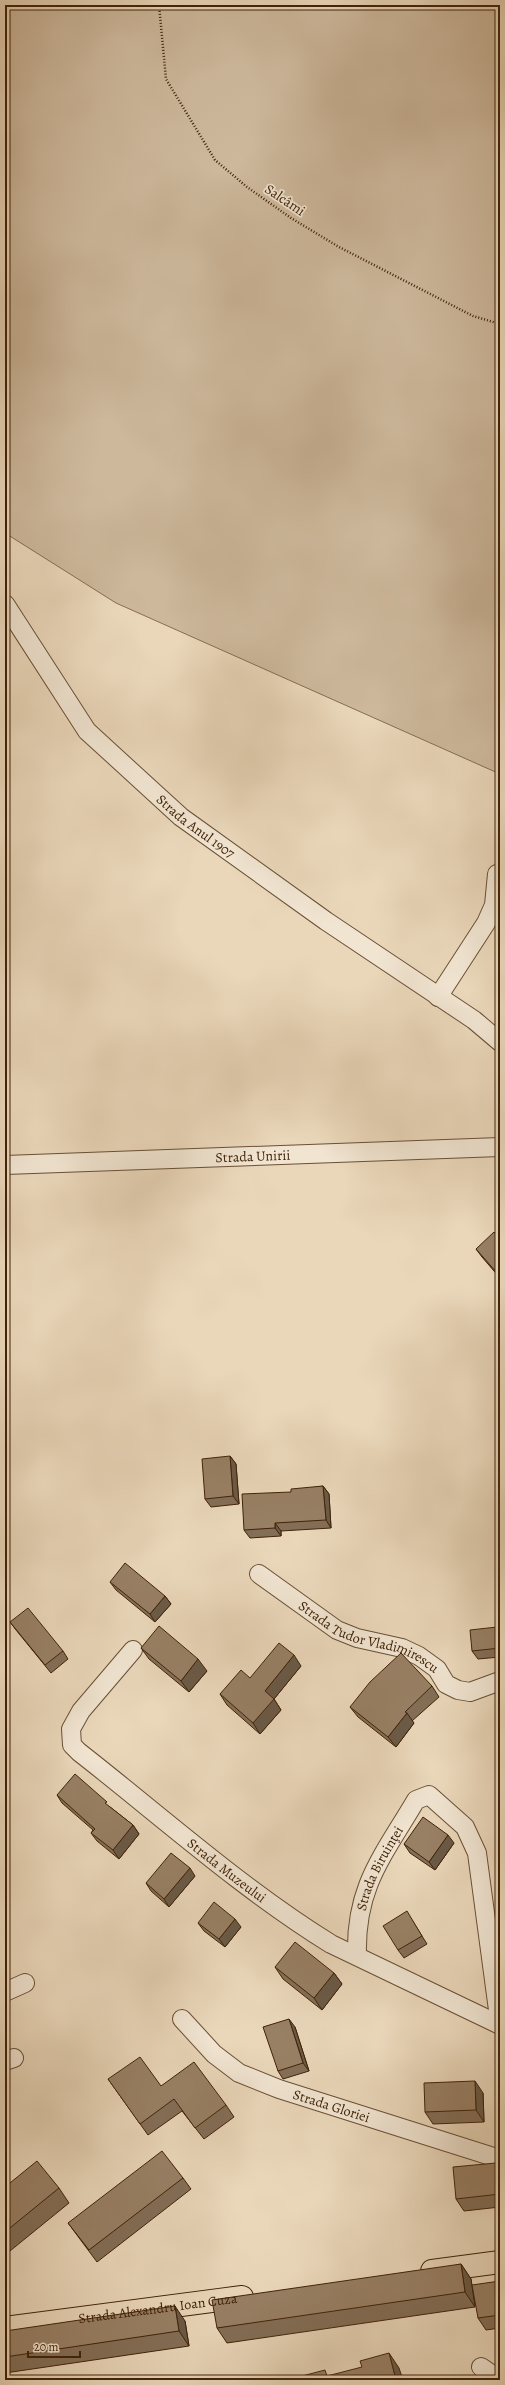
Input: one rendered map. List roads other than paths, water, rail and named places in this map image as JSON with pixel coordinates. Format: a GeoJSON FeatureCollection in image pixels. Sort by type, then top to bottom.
{"type":"FeatureCollection","features":[{"type":"Feature","properties":{"kind":"main road"},"geometry":{"type":"LineString","coordinates":[[414,2274],[500,2262]]}},
{"type":"Feature","properties":{"kind":"main road","name":"Strada Alexandru Ioan Cuza"},"geometry":{"type":"LineString","coordinates":[[5,2328],[264,2294]]}},
{"type":"Feature","properties":{"kind":"street","name":"Strada Anul 1907"},"geometry":{"type":"LineString","coordinates":[[5,604],[87,731],[181,817],[326,921],[474,1020],[500,1042]]}},
{"type":"Feature","properties":{"kind":"street"},"geometry":{"type":"LineString","coordinates":[[438,997],[486,923],[494,905],[497,874]]}},
{"type":"Feature","properties":{"kind":"street","name":"Strada Unirii"},"geometry":{"type":"LineString","coordinates":[[5,1165],[499,1152]]}},
{"type":"Feature","properties":{"kind":"street","name":"Strada Tudor Vladimirescu"},"geometry":{"type":"LineString","coordinates":[[259,1574],[337,1630],[357,1638],[402,1648],[419,1656],[437,1669],[446,1684],[458,1690],[470,1692],[500,1681]]}},
{"type":"Feature","properties":{"kind":"street","name":"Strada Muzeului"},"geometry":{"type":"LineString","coordinates":[[133,1650],[81,1711],[71,1729],[72,1745],[264,1900],[331,1944],[500,2025]]}},
{"type":"Feature","properties":{"kind":"street","name":"Strada Muzeului"},"geometry":{"type":"LineString","coordinates":[[429,1795],[465,1827],[477,1853],[500,2025]]}},
{"type":"Feature","properties":{"kind":"street","name":"Strada Biruinţei"},"geometry":{"type":"LineString","coordinates":[[357,1956],[360,1905],[370,1876],[416,1800],[429,1795]]}},
{"type":"Feature","properties":{"kind":"street"},"geometry":{"type":"LineString","coordinates":[[5,1992],[25,1983]]}},
{"type":"Feature","properties":{"kind":"street","name":"Strada Gloriei"},"geometry":{"type":"LineString","coordinates":[[182,2019],[214,2054],[239,2073],[279,2088],[500,2159]]}},
{"type":"Feature","properties":{"kind":"street"},"geometry":{"type":"LineString","coordinates":[[481,2367],[500,2380]]}}]}
